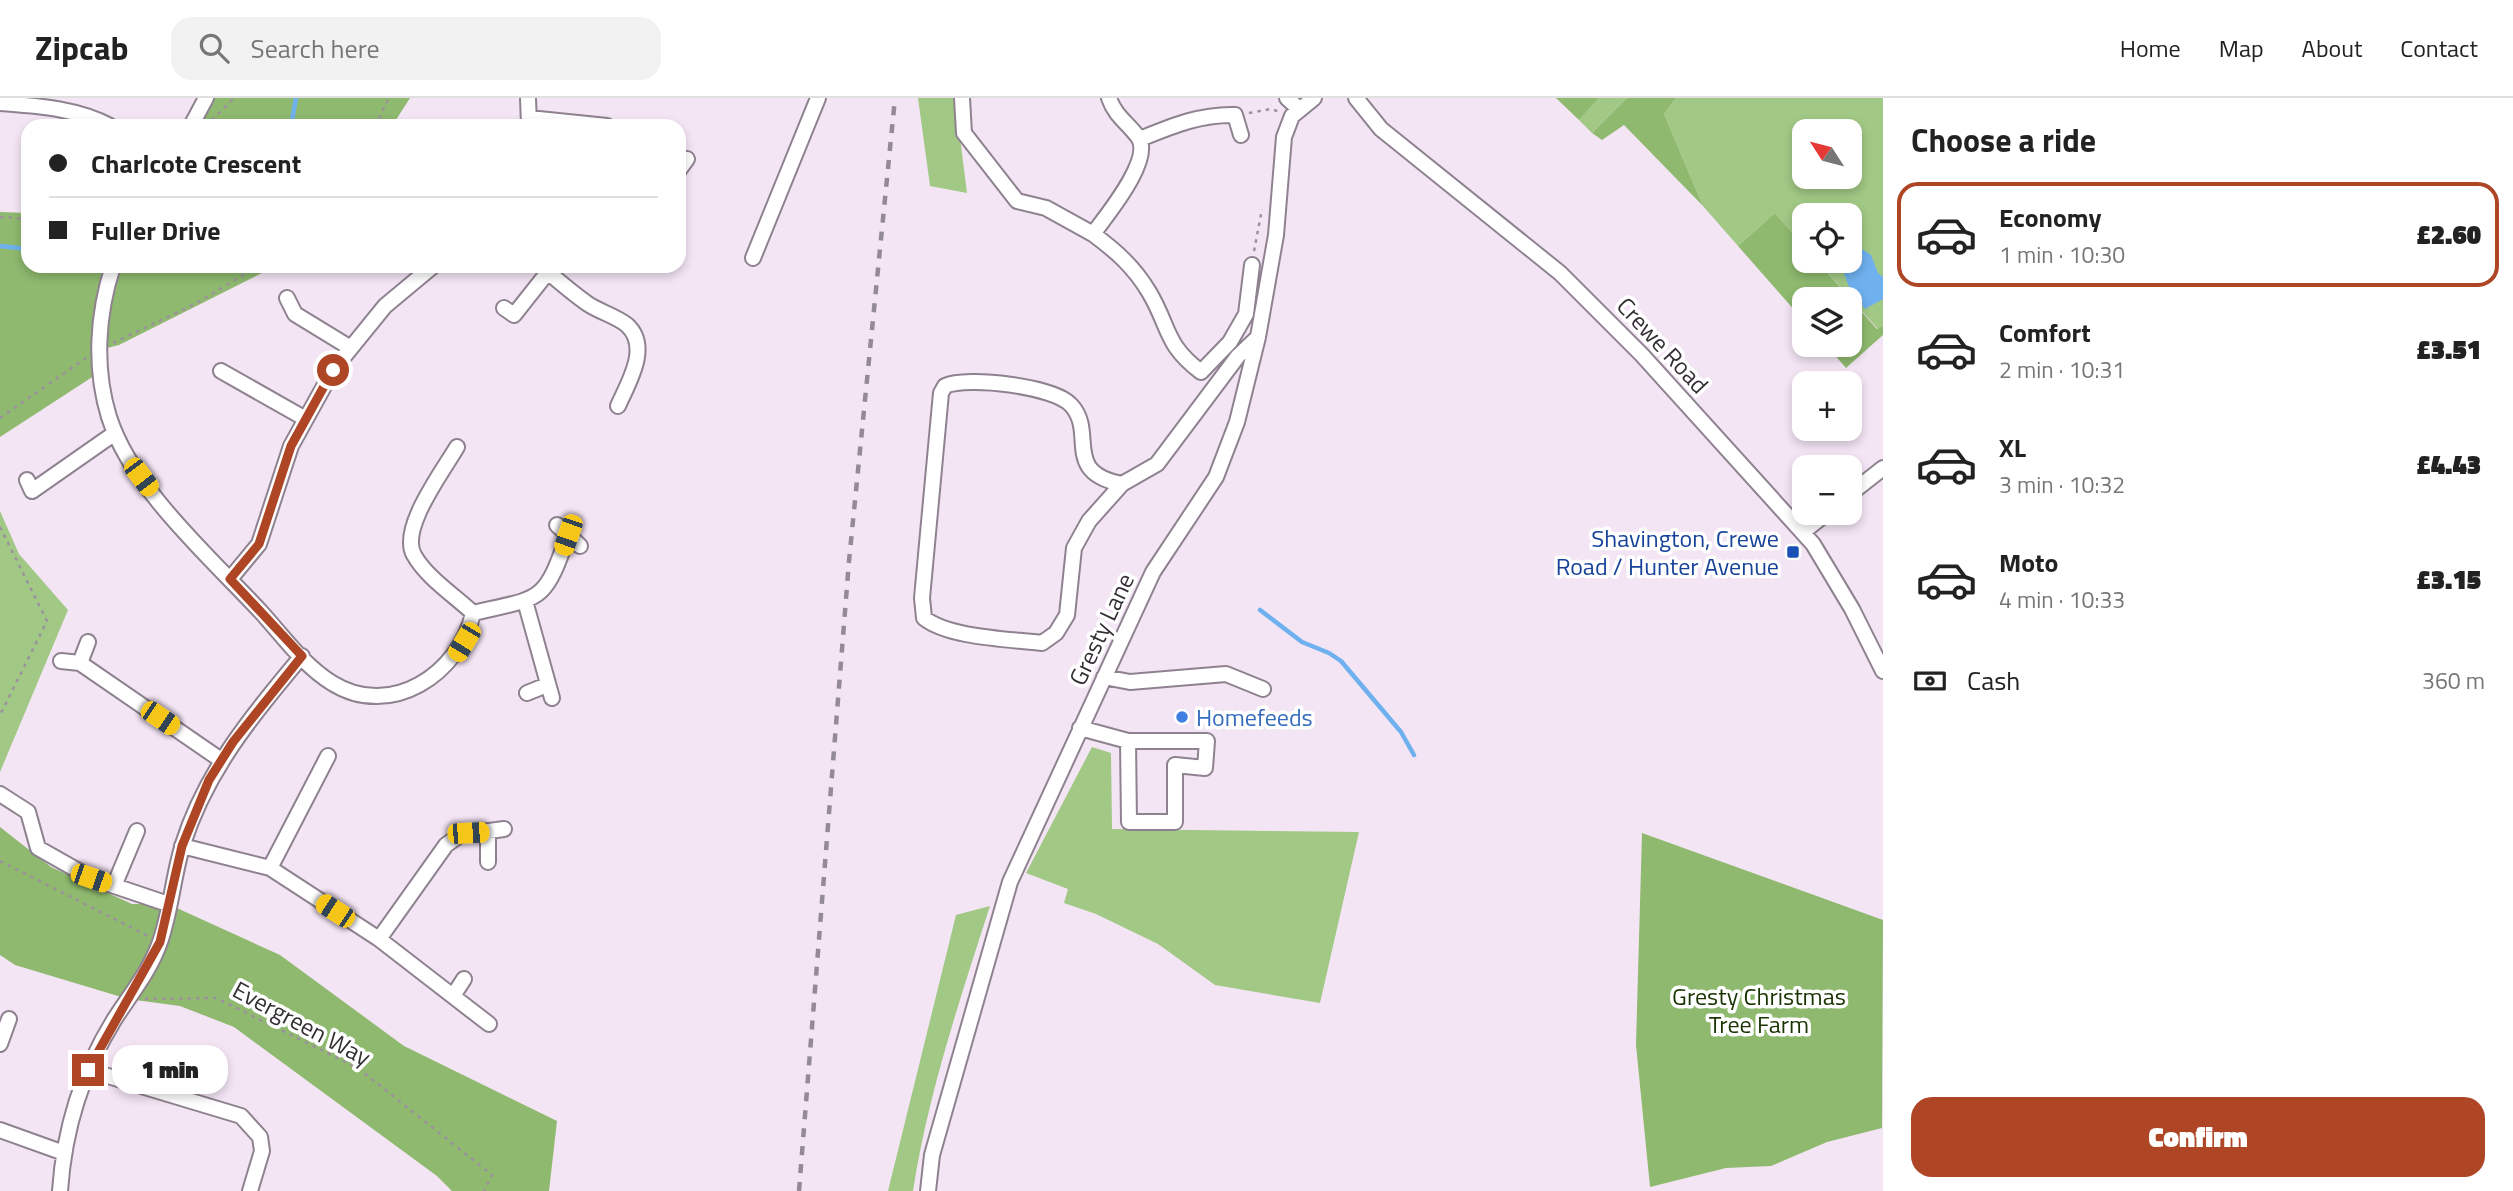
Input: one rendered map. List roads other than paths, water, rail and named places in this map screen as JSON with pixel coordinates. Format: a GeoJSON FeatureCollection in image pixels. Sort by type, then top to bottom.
{"type":"FeatureCollection","features":[{"type":"Feature","properties":{"kind":"street"},"geometry":{"type":"LineString","coordinates":[[195,119],[206,98]]}},
{"type":"Feature","properties":{"kind":"street"},"geometry":{"type":"LineString","coordinates":[[528,98],[529,119]]}},
{"type":"Feature","properties":{"kind":"street"},"geometry":{"type":"LineString","coordinates":[[753,257],[818,98]]}},
{"type":"Feature","properties":{"kind":"street"},"geometry":{"type":"LineString","coordinates":[[962,98],[964,133],[1017,201],[1046,208],[1093,234],[1124,257],[1150,294],[1168,339],[1182,358],[1201,372],[1230,342],[1246,314],[1252,265]]}},
{"type":"Feature","properties":{"kind":"street"},"geometry":{"type":"LineString","coordinates":[[1093,234],[1133,176],[1141,154],[1140,139],[1112,108],[1109,98]]}},
{"type":"Feature","properties":{"kind":"street"},"geometry":{"type":"LineString","coordinates":[[1287,98],[1295,112],[1314,98]]}},
{"type":"Feature","properties":{"kind":"street","name":"Crewe Road"},"geometry":{"type":"LineString","coordinates":[[1356,98],[1381,129],[1534,251],[1592,302],[1802,532],[1846,598],[1883,671]]}},
{"type":"Feature","properties":{"kind":"street"},"geometry":{"type":"LineString","coordinates":[[0,103],[44,106],[98,119]]}},
{"type":"Feature","properties":{"kind":"street","name":"Gresty Lane"},"geometry":{"type":"LineString","coordinates":[[928,1191],[932,1155],[1010,883],[1153,572],[1216,477],[1237,422],[1258,337],[1276,235],[1284,138],[1295,112]]}},
{"type":"Feature","properties":{"kind":"street"},"geometry":{"type":"LineString","coordinates":[[1140,139],[1186,120],[1215,114],[1235,116],[1241,135]]}},
{"type":"Feature","properties":{"kind":"street"},"geometry":{"type":"LineString","coordinates":[[111,273],[102,308],[99,350],[104,395],[115,433],[131,464],[151,490],[302,656],[331,682],[343,688],[369,695],[396,693],[423,684],[447,666],[464,642],[473,613]]}},
{"type":"Feature","properties":{"kind":"street"},"geometry":{"type":"LineString","coordinates":[[230,579],[259,544],[281,475],[304,418],[349,347],[385,306],[425,273]]}},
{"type":"Feature","properties":{"kind":"street"},"geometry":{"type":"LineString","coordinates":[[514,315],[542,273]]}},
{"type":"Feature","properties":{"kind":"street"},"geometry":{"type":"LineString","coordinates":[[550,273],[587,303],[625,323],[633,333],[637,345],[636,359],[618,407]]}},
{"type":"Feature","properties":{"kind":"street"},"geometry":{"type":"LineString","coordinates":[[287,298],[291,320],[349,347]]}},
{"type":"Feature","properties":{"kind":"street"},"geometry":{"type":"LineString","coordinates":[[1122,484],[1102,480],[1090,469],[1083,452],[1079,415],[1070,403],[1028,387],[966,382],[945,386],[941,393],[923,584],[924,618],[930,623],[974,635],[1042,643],[1056,633],[1067,615],[1074,548],[1089,521],[1122,484],[1157,464],[1238,356],[1258,337]]}},
{"type":"Feature","properties":{"kind":"street"},"geometry":{"type":"LineString","coordinates":[[221,371],[304,418]]}},
{"type":"Feature","properties":{"kind":"street"},"geometry":{"type":"LineString","coordinates":[[33,492],[115,433]]}},
{"type":"Feature","properties":{"kind":"street"},"geometry":{"type":"LineString","coordinates":[[457,447],[411,529],[410,545],[419,563],[473,613]]}},
{"type":"Feature","properties":{"kind":"street"},"geometry":{"type":"LineString","coordinates":[[1862,485],[1883,468]]}},
{"type":"Feature","properties":{"kind":"street"},"geometry":{"type":"LineString","coordinates":[[1802,532],[1811,525]]}},
{"type":"Feature","properties":{"kind":"street"},"geometry":{"type":"LineString","coordinates":[[473,613],[524,601],[540,593],[551,581],[563,530],[580,546]]}},
{"type":"Feature","properties":{"kind":"street"},"geometry":{"type":"LineString","coordinates":[[524,601],[550,691],[527,693]]}},
{"type":"Feature","properties":{"kind":"street"},"geometry":{"type":"LineString","coordinates":[[79,663],[88,642]]}},
{"type":"Feature","properties":{"kind":"street"},"geometry":{"type":"LineString","coordinates":[[60,1191],[64,1153],[88,1070],[160,942],[182,846],[199,802],[221,760],[302,656]]}},
{"type":"Feature","properties":{"kind":"street"},"geometry":{"type":"LineString","coordinates":[[61,662],[79,663],[221,760]]}},
{"type":"Feature","properties":{"kind":"street"},"geometry":{"type":"LineString","coordinates":[[1104,677],[1130,682],[1226,674],[1263,689]]}},
{"type":"Feature","properties":{"kind":"street"},"geometry":{"type":"LineString","coordinates":[[1080,728],[1128,741],[1207,741],[1205,768],[1175,765],[1175,822],[1129,822],[1128,741]]}},
{"type":"Feature","properties":{"kind":"street"},"geometry":{"type":"LineString","coordinates":[[270,869],[328,756]]}},
{"type":"Feature","properties":{"kind":"street"},"geometry":{"type":"LineString","coordinates":[[0,794],[28,812],[38,848],[91,878],[167,904]]}},
{"type":"Feature","properties":{"kind":"street"},"geometry":{"type":"LineString","coordinates":[[379,939],[446,845],[460,835],[504,829]]}},
{"type":"Feature","properties":{"kind":"street"},"geometry":{"type":"LineString","coordinates":[[114,886],[137,831]]}},
{"type":"Feature","properties":{"kind":"street"},"geometry":{"type":"LineString","coordinates":[[488,832],[488,862]]}},
{"type":"Feature","properties":{"kind":"street"},"geometry":{"type":"LineString","coordinates":[[182,846],[270,869],[379,939],[489,1024]]}},
{"type":"Feature","properties":{"kind":"street"},"geometry":{"type":"LineString","coordinates":[[453,996],[464,979]]}},
{"type":"Feature","properties":{"kind":"street"},"geometry":{"type":"LineString","coordinates":[[0,1044],[9,1019]]}},
{"type":"Feature","properties":{"kind":"street"},"geometry":{"type":"LineString","coordinates":[[88,1070],[241,1116],[260,1137],[262,1151],[250,1191]]}},
{"type":"Feature","properties":{"kind":"street"},"geometry":{"type":"LineString","coordinates":[[0,1130],[64,1153]]}},
{"type":"Feature","properties":{"kind":"water"},"geometry":{"type":"Polygon","coordinates":[[[1862,249],[1871,255],[1878,273],[1883,277],[1883,299],[1865,309],[1862,305],[1862,287],[1849,287],[1844,273],[1862,273],[1862,249]]]}},
{"type":"Feature","properties":{"kind":"waterway"},"geometry":{"type":"LineString","coordinates":[[292,119],[296,98]]}},
{"type":"Feature","properties":{"kind":"waterway"},"geometry":{"type":"LineString","coordinates":[[0,246],[21,248]]}},
{"type":"Feature","properties":{"kind":"waterway"},"geometry":{"type":"LineString","coordinates":[[1260,610],[1302,642],[1341,661],[1401,732],[1414,755]]}},
{"type":"Feature","properties":{"kind":"railway"},"geometry":{"type":"LineString","coordinates":[[799,1191],[849,561],[895,98]]}},
{"type":"Feature","properties":{"kind":"place","name":"Shavington, Crewe Road / Hunter Avenue"},"geometry":{"type":"Point","coordinates":[1793,552]}},
{"type":"Feature","properties":{"kind":"place","name":"Homefeeds"},"geometry":{"type":"Point","coordinates":[1182,717]}},
{"type":"Feature","properties":{"kind":"park label","name":"Gresty Christmas Tree Farm"},"geometry":{"type":"Point","coordinates":[1759,1010]}}]}
